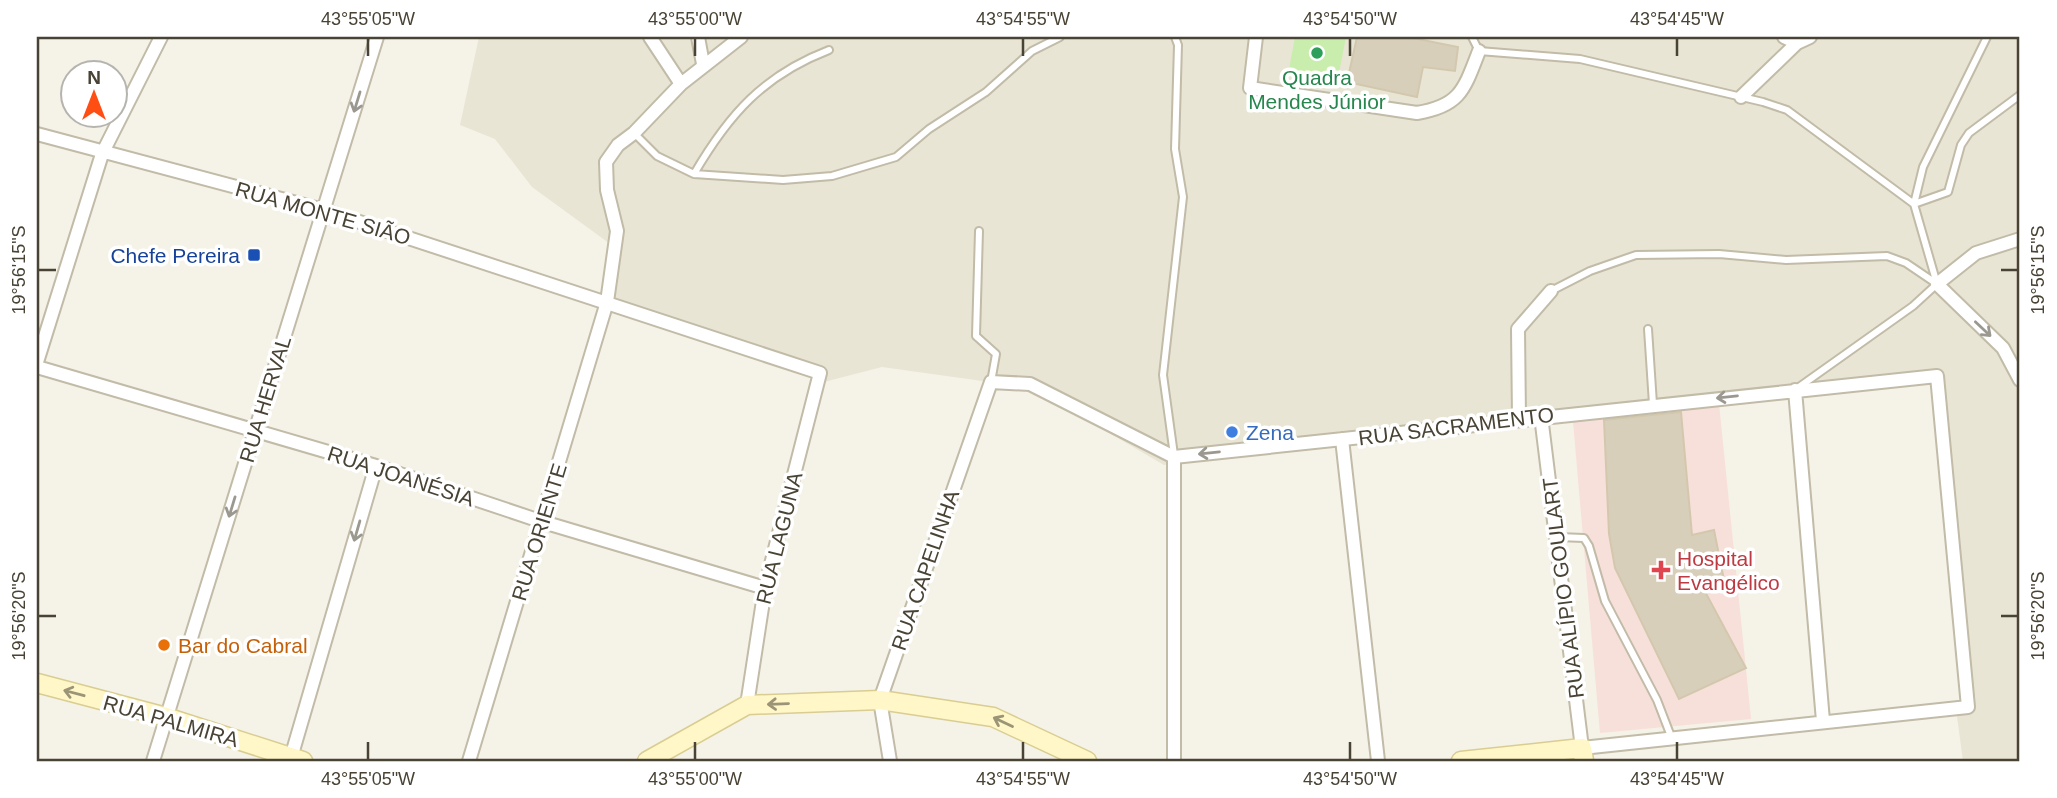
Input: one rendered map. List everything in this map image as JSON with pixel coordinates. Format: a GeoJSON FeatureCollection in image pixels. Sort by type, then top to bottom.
{"type":"FeatureCollection","features":[{"type":"Feature","properties":{"kind":"street"},"geometry":{"type":"LineString","coordinates":[[37,364],[102,154],[161,37]]}},
{"type":"Feature","properties":{"kind":"street","name":"RUA HERVAL"},"geometry":{"type":"LineString","coordinates":[[153,761],[377,37]]}},
{"type":"Feature","properties":{"kind":"street"},"geometry":{"type":"LineString","coordinates":[[650,37],[681,84]]}},
{"type":"Feature","properties":{"kind":"street"},"geometry":{"type":"LineString","coordinates":[[698,37],[703,64]]}},
{"type":"Feature","properties":{"kind":"street"},"geometry":{"type":"LineString","coordinates":[[634,133],[703,64],[741,37]]}},
{"type":"Feature","properties":{"kind":"street"},"geometry":{"type":"LineString","coordinates":[[1256,37],[1250,88],[1416,113],[1443,108],[1459,94],[1479,51]]}},
{"type":"Feature","properties":{"kind":"street"},"geometry":{"type":"LineString","coordinates":[[1784,37],[1797,43]]}},
{"type":"Feature","properties":{"kind":"street"},"geometry":{"type":"LineString","coordinates":[[1741,97],[1797,43],[1810,37]]}},
{"type":"Feature","properties":{"kind":"street","name":"RUA ORIENTE"},"geometry":{"type":"LineString","coordinates":[[469,761],[607,302],[617,231],[607,190],[606,162],[618,145],[634,133]]}},
{"type":"Feature","properties":{"kind":"street","name":"RUA MONTE SIÃO"},"geometry":{"type":"LineString","coordinates":[[37,134],[102,154],[323,210],[607,302]]}},
{"type":"Feature","properties":{"kind":"street"},"geometry":{"type":"LineString","coordinates":[[2020,239],[1976,253],[1937,284],[2003,348],[2020,380]]}},
{"type":"Feature","properties":{"kind":"street"},"geometry":{"type":"LineString","coordinates":[[1519,419],[1518,329],[1551,291]]}},
{"type":"Feature","properties":{"kind":"street","name":"RUA LAGUNA"},"geometry":{"type":"LineString","coordinates":[[607,302],[820,373],[765,588],[747,705]]}},
{"type":"Feature","properties":{"kind":"street","name":"RUA JOANÉSIA"},"geometry":{"type":"LineString","coordinates":[[37,364],[376,466],[542,522],[765,588]]}},
{"type":"Feature","properties":{"kind":"street","name":"RUA SACRAMENTO"},"geometry":{"type":"LineString","coordinates":[[1174,457],[1653,404],[1937,376],[1968,707],[1823,721]]}},
{"type":"Feature","properties":{"kind":"street"},"geometry":{"type":"LineString","coordinates":[[991,382],[1030,384],[1174,457],[1174,761]]}},
{"type":"Feature","properties":{"kind":"street","name":"RUA CAPELINHA"},"geometry":{"type":"LineString","coordinates":[[890,761],[880,701],[991,382]]}},
{"type":"Feature","properties":{"kind":"street"},"geometry":{"type":"LineString","coordinates":[[1461,761],[1583,755],[1672,739],[1823,721],[1795,390]]}},
{"type":"Feature","properties":{"kind":"street","name":"RUA ALÍPIO GOULART"},"geometry":{"type":"LineString","coordinates":[[1541,416],[1583,755]]}},
{"type":"Feature","properties":{"kind":"street"},"geometry":{"type":"LineString","coordinates":[[1342,439],[1378,761]]}},
{"type":"Feature","properties":{"kind":"street"},"geometry":{"type":"LineString","coordinates":[[295,760],[376,466]]}},
{"type":"Feature","properties":{"kind":"street","name":"RUA PALMIRA"},"geometry":{"type":"LineString","coordinates":[[37,683],[166,717],[295,760]]}},
{"type":"Feature","properties":{"kind":"street"},"geometry":{"type":"LineString","coordinates":[[658,758],[747,705],[880,701],[993,717],[1087,761]]}},
{"type":"Feature","properties":{"kind":"lane"},"geometry":{"type":"LineString","coordinates":[[634,133],[657,156],[694,174],[783,180],[832,176],[896,157],[929,130],[986,92],[1032,51],[1060,37]]}},
{"type":"Feature","properties":{"kind":"lane"},"geometry":{"type":"LineString","coordinates":[[1174,457],[1163,375],[1183,197],[1175,149],[1178,45],[1175,37]]}},
{"type":"Feature","properties":{"kind":"lane"},"geometry":{"type":"LineString","coordinates":[[1472,37],[1479,51],[1580,59],[1787,110],[1914,204]]}},
{"type":"Feature","properties":{"kind":"lane"},"geometry":{"type":"LineString","coordinates":[[1937,284],[1914,204],[1923,167],[1987,37]]}},
{"type":"Feature","properties":{"kind":"lane"},"geometry":{"type":"LineString","coordinates":[[694,174],[717,134],[760,87],[805,59],[830,50]]}},
{"type":"Feature","properties":{"kind":"lane"},"geometry":{"type":"LineString","coordinates":[[1914,204],[1948,192],[1961,145],[1969,133],[2020,95]]}},
{"type":"Feature","properties":{"kind":"lane"},"geometry":{"type":"LineString","coordinates":[[979,231],[976,336],[996,354],[991,382]]}},
{"type":"Feature","properties":{"kind":"lane"},"geometry":{"type":"LineString","coordinates":[[1551,291],[1590,271],[1636,255],[1719,254],[1786,260],[1887,256],[1906,263],[1937,284]]}},
{"type":"Feature","properties":{"kind":"lane"},"geometry":{"type":"LineString","coordinates":[[1795,390],[1913,306],[1937,284]]}},
{"type":"Feature","properties":{"kind":"lane"},"geometry":{"type":"LineString","coordinates":[[1648,329],[1653,404]]}},
{"type":"Feature","properties":{"kind":"lane"},"geometry":{"type":"LineString","coordinates":[[1558,537],[1584,538],[1589,546],[1605,601],[1647,678],[1672,739]]}},
{"type":"Feature","properties":{"kind":"shaded area"},"geometry":{"type":"Polygon","coordinates":[[[479,37],[2020,37],[2020,761],[1963,761],[1956,709],[1971,703],[1935,383],[1164,465],[1032,388],[882,367],[824,382],[600,308],[613,246],[532,187],[495,139],[460,125],[479,37]]]}},
{"type":"Feature","properties":{"kind":"shaded area","name":"Hospital Evangélico"},"geometry":{"type":"Polygon","coordinates":[[[1719,404],[1751,719],[1600,733],[1573,421],[1719,404]]]}},
{"type":"Feature","properties":{"kind":"green space","name":"Quadra Mendes Júnior"},"geometry":{"type":"Polygon","coordinates":[[[1295,37],[1346,37],[1338,78],[1289,69],[1295,37]]]}},
{"type":"Feature","properties":{"kind":"building"},"geometry":{"type":"Polygon","coordinates":[[[1357,37],[1408,37],[1458,47],[1455,71],[1423,67],[1417,97],[1347,82],[1357,37]]]}},
{"type":"Feature","properties":{"kind":"building","name":"Hospital Evangélico"},"geometry":{"type":"Polygon","coordinates":[[[1681,412],[1692,535],[1714,530],[1724,580],[1702,586],[1746,668],[1679,699],[1615,568],[1609,534],[1604,420],[1681,412]]]}},
{"type":"Feature","properties":{"kind":"place","name":"Quadra Mendes Júnior"},"geometry":{"type":"Point","coordinates":[1317,53]}},
{"type":"Feature","properties":{"kind":"place","name":"Chefe Pereira"},"geometry":{"type":"Point","coordinates":[254,255]}},
{"type":"Feature","properties":{"kind":"place","name":"Zena"},"geometry":{"type":"Point","coordinates":[1232,432]}},
{"type":"Feature","properties":{"kind":"place","name":"Hospital Evangélico"},"geometry":{"type":"Point","coordinates":[1661,570]}},
{"type":"Feature","properties":{"kind":"place","name":"Bar do Cabral"},"geometry":{"type":"Point","coordinates":[164,645]}}]}
